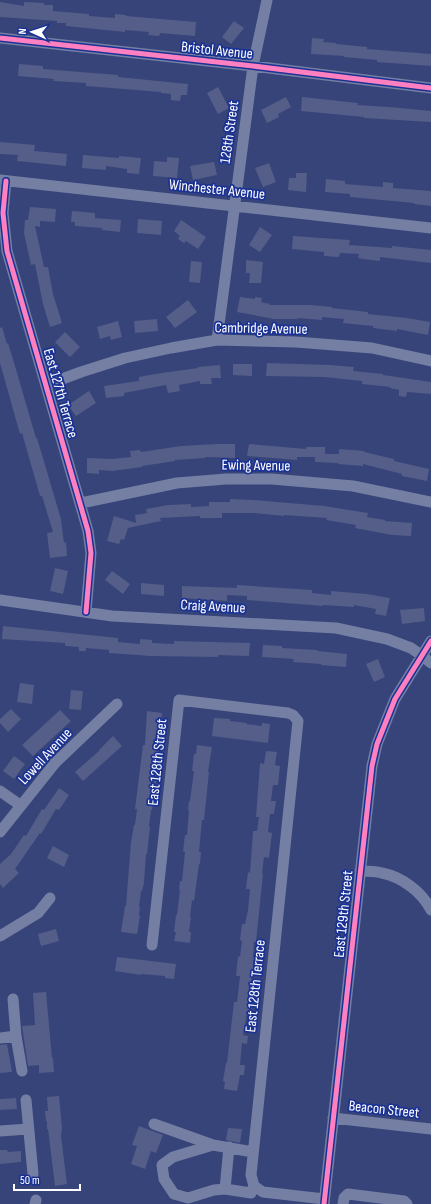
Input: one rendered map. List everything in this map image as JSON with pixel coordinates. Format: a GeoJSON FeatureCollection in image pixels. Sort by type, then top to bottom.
{"type":"FeatureCollection","features":[{"type":"Feature","properties":{"kind":"street","name":"128th Street"},"geometry":{"type":"LineString","coordinates":[[217,340],[253,66],[267,0]]}},
{"type":"Feature","properties":{"kind":"street","name":"Bristol Avenue"},"geometry":{"type":"LineString","coordinates":[[0,38],[253,66],[431,88]]}},
{"type":"Feature","properties":{"kind":"street","name":"Winchester Avenue"},"geometry":{"type":"LineString","coordinates":[[3,180],[431,228]]}},
{"type":"Feature","properties":{"kind":"street","name":"East 127th Terrace"},"geometry":{"type":"LineString","coordinates":[[3,180],[3,213],[7,251],[81,502],[88,531],[91,552],[86,612]]}},
{"type":"Feature","properties":{"kind":"street","name":"Cambridge Avenue"},"geometry":{"type":"LineString","coordinates":[[46,385],[125,358],[217,340],[296,342],[372,348],[431,361]]}},
{"type":"Feature","properties":{"kind":"street","name":"Ewing Avenue"},"geometry":{"type":"LineString","coordinates":[[81,502],[177,483],[226,479],[272,479],[353,486],[431,502]]}},
{"type":"Feature","properties":{"kind":"street","name":"Craig Avenue"},"geometry":{"type":"LineString","coordinates":[[0,600],[120,616],[336,628],[387,639],[411,648],[422,655],[431,664]]}},
{"type":"Feature","properties":{"kind":"street","name":"East 129th Street"},"geometry":{"type":"LineString","coordinates":[[324,1201],[372,766],[377,744],[395,699],[431,641]]}},
{"type":"Feature","properties":{"kind":"street","name":"East 128th Street"},"geometry":{"type":"LineString","coordinates":[[152,945],[179,700],[288,713],[294,715],[295,717]]}},
{"type":"Feature","properties":{"kind":"street","name":"Lowell Avenue"},"geometry":{"type":"LineString","coordinates":[[0,832],[55,763],[117,704]]}},
{"type":"Feature","properties":{"kind":"street","name":"East 128th Terrace"},"geometry":{"type":"LineString","coordinates":[[254,1186],[251,1175],[253,1152],[298,721],[295,717]]}},
{"type":"Feature","properties":{"kind":"street"},"geometry":{"type":"LineString","coordinates":[[0,791],[20,806]]}},
{"type":"Feature","properties":{"kind":"street"},"geometry":{"type":"LineString","coordinates":[[360,871],[382,873],[400,880],[417,891],[431,910]]}},
{"type":"Feature","properties":{"kind":"street"},"geometry":{"type":"LineString","coordinates":[[0,936],[38,913],[50,898]]}},
{"type":"Feature","properties":{"kind":"street"},"geometry":{"type":"LineString","coordinates":[[13,999],[16,1036],[22,1071]]}},
{"type":"Feature","properties":{"kind":"street"},"geometry":{"type":"LineString","coordinates":[[0,1038],[16,1036]]}},
{"type":"Feature","properties":{"kind":"street"},"geometry":{"type":"LineString","coordinates":[[26,1100],[33,1174]]}},
{"type":"Feature","properties":{"kind":"street","name":"Beacon Street"},"geometry":{"type":"LineString","coordinates":[[333,1118],[431,1129]]}},
{"type":"Feature","properties":{"kind":"street"},"geometry":{"type":"LineString","coordinates":[[154,1124],[213,1145],[253,1152]]}},
{"type":"Feature","properties":{"kind":"street"},"geometry":{"type":"LineString","coordinates":[[0,1131],[28,1129]]}},
{"type":"Feature","properties":{"kind":"street"},"geometry":{"type":"LineString","coordinates":[[213,1145],[173,1157],[162,1165],[164,1180],[174,1194],[188,1198],[214,1190],[225,1189],[251,1193],[254,1186],[263,1192],[324,1201]]}},
{"type":"Feature","properties":{"kind":"street"},"geometry":{"type":"LineString","coordinates":[[225,1189],[229,1147]]}},
{"type":"Feature","properties":{"kind":"street"},"geometry":{"type":"LineString","coordinates":[[343,1201],[348,1194],[404,1201],[407,1204]]}},
{"type":"Feature","properties":{"kind":"building"},"geometry":{"type":"Polygon","coordinates":[[[0,2],[24,6],[24,2],[44,3],[44,5],[53,5],[53,11],[89,14],[89,16],[115,18],[115,14],[196,22],[195,36],[160,33],[159,36],[148,35],[149,32],[125,30],[125,32],[66,26],[66,23],[57,23],[57,21],[0,17],[0,2]]]}},
{"type":"Feature","properties":{"kind":"building"},"geometry":{"type":"Polygon","coordinates":[[[234,21],[244,28],[231,44],[222,37],[234,21]]]}},
{"type":"Feature","properties":{"kind":"building"},"geometry":{"type":"Polygon","coordinates":[[[312,38],[324,39],[323,42],[367,47],[367,49],[431,54],[431,66],[377,62],[377,60],[344,56],[311,54],[312,38]]]}},
{"type":"Feature","properties":{"kind":"building"},"geometry":{"type":"Polygon","coordinates":[[[19,64],[43,66],[43,69],[118,75],[118,77],[188,84],[187,95],[181,95],[180,101],[171,100],[171,94],[161,92],[86,86],[86,83],[53,81],[54,79],[18,76],[19,64]]]}},
{"type":"Feature","properties":{"kind":"building"},"geometry":{"type":"Polygon","coordinates":[[[218,87],[229,108],[218,114],[207,93],[218,87]]]}},
{"type":"Feature","properties":{"kind":"building"},"geometry":{"type":"Polygon","coordinates":[[[286,97],[291,107],[278,114],[279,117],[267,123],[261,110],[286,97]]]}},
{"type":"Feature","properties":{"kind":"building"},"geometry":{"type":"Polygon","coordinates":[[[302,97],[358,103],[357,105],[431,111],[431,122],[364,118],[301,111],[302,97]]]}},
{"type":"Feature","properties":{"kind":"building"},"geometry":{"type":"Polygon","coordinates":[[[0,142],[35,145],[34,151],[67,154],[66,166],[17,161],[18,155],[0,154],[0,142]]]}},
{"type":"Feature","properties":{"kind":"building"},"geometry":{"type":"Polygon","coordinates":[[[83,155],[141,158],[139,174],[127,173],[127,169],[106,166],[106,170],[82,168],[83,155]]]}},
{"type":"Feature","properties":{"kind":"building"},"geometry":{"type":"Polygon","coordinates":[[[167,157],[179,158],[177,178],[153,176],[154,161],[167,162],[167,157]]]}},
{"type":"Feature","properties":{"kind":"building"},"geometry":{"type":"Polygon","coordinates":[[[214,162],[217,175],[193,180],[190,166],[214,162]]]}},
{"type":"Feature","properties":{"kind":"building"},"geometry":{"type":"Polygon","coordinates":[[[269,163],[276,182],[263,187],[255,168],[269,163]]]}},
{"type":"Feature","properties":{"kind":"building"},"geometry":{"type":"Polygon","coordinates":[[[296,173],[307,173],[306,192],[288,190],[289,178],[296,178],[296,173]]]}},
{"type":"Feature","properties":{"kind":"building"},"geometry":{"type":"Polygon","coordinates":[[[326,179],[345,181],[345,184],[383,187],[383,182],[393,183],[393,188],[431,191],[431,206],[350,197],[350,194],[325,192],[326,179]]]}},
{"type":"Feature","properties":{"kind":"building"},"geometry":{"type":"Polygon","coordinates":[[[30,207],[56,209],[55,222],[40,221],[40,227],[35,226],[44,267],[48,267],[53,294],[62,323],[50,327],[43,304],[35,264],[31,265],[24,233],[25,220],[28,220],[30,207]]]}},
{"type":"Feature","properties":{"kind":"building"},"geometry":{"type":"Polygon","coordinates":[[[72,211],[95,213],[95,218],[121,220],[120,232],[102,230],[102,228],[75,226],[75,222],[71,222],[72,211]]]}},
{"type":"Feature","properties":{"kind":"building"},"geometry":{"type":"Polygon","coordinates":[[[138,219],[162,221],[161,235],[137,233],[138,219]]]}},
{"type":"Feature","properties":{"kind":"building"},"geometry":{"type":"Polygon","coordinates":[[[181,220],[206,237],[198,249],[186,241],[184,243],[178,239],[180,236],[174,231],[181,220]]]}},
{"type":"Feature","properties":{"kind":"building"},"geometry":{"type":"Polygon","coordinates":[[[260,227],[272,235],[260,252],[249,245],[260,227]]]}},
{"type":"Feature","properties":{"kind":"building"},"geometry":{"type":"Polygon","coordinates":[[[293,236],[350,240],[349,245],[392,248],[392,246],[431,250],[431,263],[380,257],[380,261],[363,259],[358,258],[359,254],[340,253],[339,257],[324,256],[324,252],[292,249],[293,236]]]}},
{"type":"Feature","properties":{"kind":"building"},"geometry":{"type":"Polygon","coordinates":[[[246,260],[263,262],[261,283],[249,283],[250,273],[246,273],[246,260]]]}},
{"type":"Feature","properties":{"kind":"building"},"geometry":{"type":"Polygon","coordinates":[[[191,261],[202,262],[200,283],[189,282],[191,261]]]}},
{"type":"Feature","properties":{"kind":"building"},"geometry":{"type":"Polygon","coordinates":[[[240,297],[255,299],[255,297],[262,298],[261,302],[270,304],[269,305],[311,305],[332,307],[368,312],[368,314],[430,322],[428,335],[397,329],[397,331],[373,328],[373,326],[343,323],[344,319],[322,317],[322,320],[298,318],[274,319],[237,312],[240,297]]]}},
{"type":"Feature","properties":{"kind":"building"},"geometry":{"type":"Polygon","coordinates":[[[188,300],[197,312],[175,328],[166,317],[188,300]]]}},
{"type":"Feature","properties":{"kind":"building"},"geometry":{"type":"Polygon","coordinates":[[[157,319],[158,331],[135,333],[134,321],[157,319]]]}},
{"type":"Feature","properties":{"kind":"building"},"geometry":{"type":"Polygon","coordinates":[[[118,321],[122,337],[111,340],[110,336],[100,339],[97,327],[118,321]]]}},
{"type":"Feature","properties":{"kind":"building"},"geometry":{"type":"Polygon","coordinates":[[[2,327],[61,519],[64,543],[66,542],[67,556],[50,558],[47,533],[53,532],[42,496],[40,496],[22,433],[20,434],[0,363],[0,328],[2,327]]]}},
{"type":"Feature","properties":{"kind":"building"},"geometry":{"type":"Polygon","coordinates":[[[65,332],[80,347],[70,357],[55,342],[65,332]]]}},
{"type":"Feature","properties":{"kind":"building"},"geometry":{"type":"Polygon","coordinates":[[[267,363],[354,367],[353,371],[383,374],[431,382],[431,394],[407,392],[406,397],[399,396],[399,390],[390,387],[362,384],[362,381],[324,377],[266,376],[267,363]]]}},
{"type":"Feature","properties":{"kind":"building"},"geometry":{"type":"Polygon","coordinates":[[[233,364],[252,364],[252,376],[233,375],[233,364]]]}},
{"type":"Feature","properties":{"kind":"building"},"geometry":{"type":"Polygon","coordinates":[[[220,365],[221,378],[211,378],[212,384],[200,384],[200,381],[179,385],[180,391],[168,393],[166,385],[124,393],[124,396],[106,398],[104,386],[139,381],[139,377],[155,374],[220,365]]]}},
{"type":"Feature","properties":{"kind":"building"},"geometry":{"type":"Polygon","coordinates":[[[89,391],[96,403],[76,416],[68,405],[89,391]]]}},
{"type":"Feature","properties":{"kind":"building"},"geometry":{"type":"Polygon","coordinates":[[[235,444],[235,458],[205,457],[175,460],[142,467],[112,471],[99,470],[99,474],[87,473],[87,458],[112,459],[131,457],[130,451],[140,450],[141,452],[181,446],[235,444]]]}},
{"type":"Feature","properties":{"kind":"building"},"geometry":{"type":"Polygon","coordinates":[[[249,444],[306,449],[306,447],[325,447],[325,454],[339,454],[339,449],[364,451],[394,459],[394,461],[429,469],[427,481],[402,476],[402,474],[363,464],[363,466],[315,462],[315,457],[297,457],[297,460],[247,456],[249,444]]]}},
{"type":"Feature","properties":{"kind":"building"},"geometry":{"type":"Polygon","coordinates":[[[230,499],[324,506],[368,513],[367,517],[385,521],[412,523],[411,536],[392,535],[355,528],[356,525],[326,520],[327,518],[254,513],[222,513],[222,518],[200,518],[200,516],[160,518],[161,521],[128,528],[124,540],[121,539],[119,544],[107,541],[114,516],[136,523],[135,515],[147,513],[146,509],[168,505],[191,504],[191,507],[209,506],[209,502],[230,502],[230,499]]]}},
{"type":"Feature","properties":{"kind":"building"},"geometry":{"type":"Polygon","coordinates":[[[55,568],[68,571],[63,594],[50,591],[55,568]]]}},
{"type":"Feature","properties":{"kind":"building"},"geometry":{"type":"Polygon","coordinates":[[[112,571],[130,584],[123,594],[105,580],[112,571]]]}},
{"type":"Feature","properties":{"kind":"building"},"geometry":{"type":"Polygon","coordinates":[[[141,583],[164,585],[164,596],[141,594],[141,583]]]}},
{"type":"Feature","properties":{"kind":"building"},"geometry":{"type":"Polygon","coordinates":[[[237,585],[312,590],[312,593],[331,595],[331,591],[367,594],[390,598],[386,616],[375,614],[376,609],[354,605],[354,607],[323,606],[247,600],[247,596],[227,595],[227,601],[182,598],[182,586],[237,588],[237,585]]]}},
{"type":"Feature","properties":{"kind":"building"},"geometry":{"type":"Polygon","coordinates":[[[424,608],[425,621],[402,624],[400,610],[424,608]]]}},
{"type":"Feature","properties":{"kind":"building"},"geometry":{"type":"Polygon","coordinates":[[[3,626],[118,638],[118,642],[140,644],[140,639],[152,640],[152,643],[174,644],[174,641],[250,643],[249,656],[151,656],[109,653],[109,650],[86,648],[86,651],[79,651],[79,647],[65,646],[65,643],[2,639],[3,626]]]}},
{"type":"Feature","properties":{"kind":"building"},"geometry":{"type":"Polygon","coordinates":[[[263,645],[347,654],[346,667],[293,662],[294,659],[262,657],[263,645]]]}},
{"type":"Feature","properties":{"kind":"building"},"geometry":{"type":"Polygon","coordinates":[[[378,659],[385,677],[374,682],[366,664],[378,659]]]}},
{"type":"Feature","properties":{"kind":"building"},"geometry":{"type":"Polygon","coordinates":[[[20,683],[34,685],[32,704],[17,702],[20,683]]]}},
{"type":"Feature","properties":{"kind":"building"},"geometry":{"type":"Polygon","coordinates":[[[71,690],[83,691],[81,710],[69,709],[71,690]]]}},
{"type":"Feature","properties":{"kind":"building"},"geometry":{"type":"Polygon","coordinates":[[[11,709],[21,719],[8,732],[0,723],[0,719],[11,709]]]}},
{"type":"Feature","properties":{"kind":"building"},"geometry":{"type":"Polygon","coordinates":[[[60,710],[71,721],[33,756],[22,745],[60,710]]]}},
{"type":"Feature","properties":{"kind":"building"},"geometry":{"type":"Polygon","coordinates":[[[147,711],[162,713],[162,722],[161,730],[159,730],[157,747],[159,755],[149,826],[144,883],[141,891],[139,907],[140,916],[137,934],[121,932],[126,906],[131,842],[137,809],[135,809],[143,745],[145,745],[147,711]]]}},
{"type":"Feature","properties":{"kind":"building"},"geometry":{"type":"Polygon","coordinates":[[[214,718],[230,719],[230,721],[262,726],[262,723],[270,724],[268,743],[212,736],[214,718]]]}},
{"type":"Feature","properties":{"kind":"building"},"geometry":{"type":"Polygon","coordinates":[[[113,736],[122,746],[83,781],[75,772],[99,751],[113,736]]]}},
{"type":"Feature","properties":{"kind":"building"},"geometry":{"type":"Polygon","coordinates":[[[197,745],[212,747],[208,772],[204,820],[202,820],[199,852],[201,852],[200,864],[190,917],[190,943],[174,941],[176,932],[174,932],[180,881],[182,881],[185,852],[183,851],[185,835],[187,835],[188,810],[194,771],[192,771],[194,754],[196,754],[197,745]]]}},
{"type":"Feature","properties":{"kind":"building"},"geometry":{"type":"Polygon","coordinates":[[[266,751],[277,752],[275,765],[280,766],[278,785],[273,785],[271,801],[276,801],[274,814],[270,814],[268,832],[272,833],[269,858],[264,857],[256,942],[254,942],[254,958],[248,1003],[253,1004],[251,1013],[247,1012],[243,1035],[248,1036],[247,1044],[242,1043],[240,1065],[245,1065],[244,1075],[240,1075],[237,1091],[224,1089],[225,1082],[223,1081],[227,1063],[234,1002],[237,1002],[240,976],[236,976],[238,956],[240,957],[242,941],[240,940],[242,924],[245,924],[248,910],[250,889],[246,889],[248,872],[250,873],[253,831],[257,831],[259,817],[256,817],[260,763],[264,764],[266,751]]]}},
{"type":"Feature","properties":{"kind":"building"},"geometry":{"type":"Polygon","coordinates":[[[14,756],[25,764],[14,779],[3,771],[14,756]]]}},
{"type":"Feature","properties":{"kind":"building"},"geometry":{"type":"Polygon","coordinates":[[[59,788],[69,795],[59,810],[56,809],[41,834],[40,833],[15,869],[19,873],[3,888],[0,884],[0,864],[11,854],[24,835],[26,836],[42,809],[44,810],[59,788]]]}},
{"type":"Feature","properties":{"kind":"building"},"geometry":{"type":"Polygon","coordinates":[[[53,846],[69,855],[64,867],[47,858],[53,846]]]}},
{"type":"Feature","properties":{"kind":"building"},"geometry":{"type":"Polygon","coordinates":[[[56,929],[59,941],[41,946],[38,934],[56,929]]]}},
{"type":"Feature","properties":{"kind":"building"},"geometry":{"type":"Polygon","coordinates":[[[117,957],[176,964],[174,979],[165,978],[165,976],[141,975],[115,971],[117,957]]]}},
{"type":"Feature","properties":{"kind":"building"},"geometry":{"type":"Polygon","coordinates":[[[46,992],[54,1072],[39,1073],[39,1065],[28,1066],[22,1026],[35,1025],[33,993],[46,992]]]}},
{"type":"Feature","properties":{"kind":"building"},"geometry":{"type":"Polygon","coordinates":[[[7,1044],[12,1072],[0,1073],[0,1045],[7,1044]]]}},
{"type":"Feature","properties":{"kind":"building"},"geometry":{"type":"Polygon","coordinates":[[[59,1096],[62,1128],[61,1136],[67,1184],[55,1186],[45,1111],[48,1111],[47,1097],[59,1096]]]}},
{"type":"Feature","properties":{"kind":"building"},"geometry":{"type":"Polygon","coordinates":[[[16,1098],[17,1109],[0,1110],[0,1099],[16,1098]]]}},
{"type":"Feature","properties":{"kind":"building"},"geometry":{"type":"Polygon","coordinates":[[[139,1126],[163,1135],[156,1153],[151,1151],[145,1169],[131,1164],[137,1146],[132,1145],[139,1126]]]}},
{"type":"Feature","properties":{"kind":"building"},"geometry":{"type":"Polygon","coordinates":[[[228,1128],[242,1129],[240,1143],[226,1140],[228,1128]]]}},
{"type":"Feature","properties":{"kind":"building"},"geometry":{"type":"Polygon","coordinates":[[[0,1150],[7,1150],[8,1152],[21,1151],[21,1162],[0,1164],[0,1150]]]}},
{"type":"Feature","properties":{"kind":"cycle path"},"geometry":{"type":"LineString","coordinates":[[0,38],[253,66],[431,88]]}},
{"type":"Feature","properties":{"kind":"cycle path"},"geometry":{"type":"LineString","coordinates":[[6,181],[3,213],[7,251],[88,531],[91,553],[86,612]]}},
{"type":"Feature","properties":{"kind":"cycle path"},"geometry":{"type":"LineString","coordinates":[[324,1204],[372,766],[377,744],[395,699],[431,641]]}}]}
